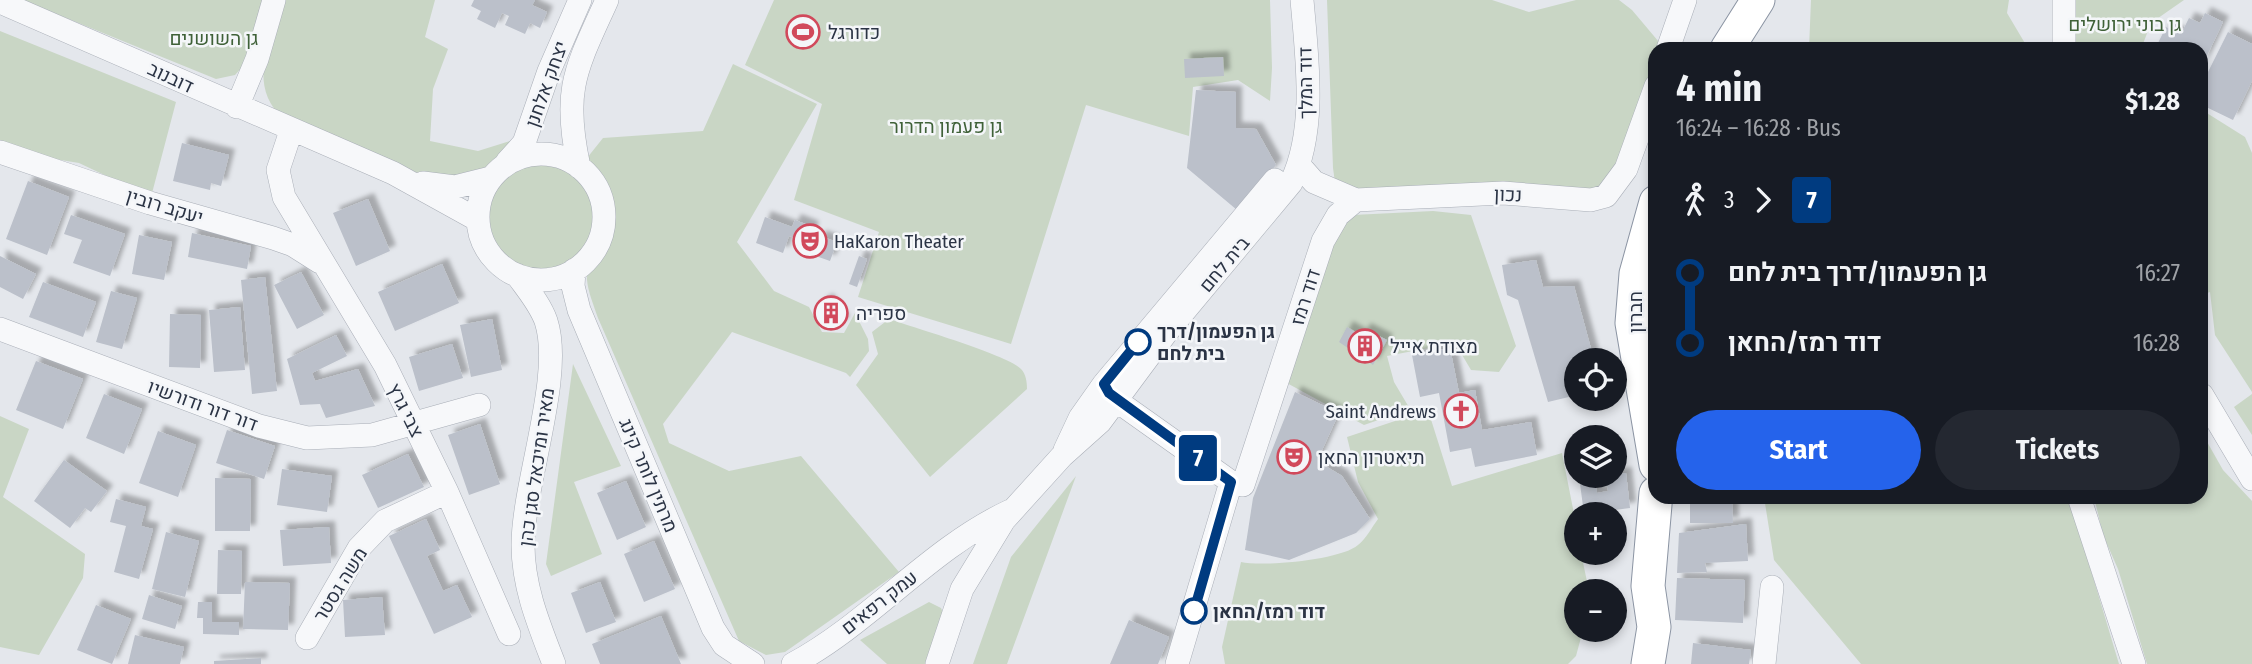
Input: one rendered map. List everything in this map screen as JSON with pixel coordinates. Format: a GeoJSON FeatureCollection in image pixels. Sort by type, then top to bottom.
{"type":"FeatureCollection","features":[{"type":"Feature","properties":{"kind":"highway"},"geometry":{"type":"LineString","coordinates":[[1731,42],[1758,0]]}},
{"type":"Feature","properties":{"kind":"highway","name":"חברון"},"geometry":{"type":"LineString","coordinates":[[1648,231],[1636,274],[1632,323],[1648,418]]}},
{"type":"Feature","properties":{"kind":"highway"},"geometry":{"type":"LineString","coordinates":[[1633,664],[1638,619],[1648,586],[1655,504]]}},
{"type":"Feature","properties":{"kind":"highway"},"geometry":{"type":"LineString","coordinates":[[1648,586],[1654,619],[1648,664]]}},
{"type":"Feature","properties":{"kind":"street"},"geometry":{"type":"LineString","coordinates":[[274,0],[257,59],[237,107],[393,173],[478,220]]}},
{"type":"Feature","properties":{"kind":"street","name":"יצחק אלחנן"},"geometry":{"type":"LineString","coordinates":[[498,171],[524,143],[549,71],[580,0]]}},
{"type":"Feature","properties":{"kind":"street","name":"יצחק אלחנן"},"geometry":{"type":"LineString","coordinates":[[579,167],[571,130],[569,101],[573,80],[607,0]]}},
{"type":"Feature","properties":{"kind":"street","name":"דוד המלך"},"geometry":{"type":"LineString","coordinates":[[1290,0],[1292,162]]}},
{"type":"Feature","properties":{"kind":"street","name":"דוד המלך"},"geometry":{"type":"LineString","coordinates":[[1292,162],[1306,103],[1302,0]]}},
{"type":"Feature","properties":{"kind":"street"},"geometry":{"type":"LineString","coordinates":[[1670,42],[1685,0]]}},
{"type":"Feature","properties":{"kind":"street"},"geometry":{"type":"LineString","coordinates":[[2059,42],[2064,0]]}},
{"type":"Feature","properties":{"kind":"street","name":"דובנוב"},"geometry":{"type":"LineString","coordinates":[[0,2],[237,107]]}},
{"type":"Feature","properties":{"kind":"street","name":"נכון"},"geometry":{"type":"LineString","coordinates":[[1292,162],[1314,182],[1356,200],[1489,193],[1582,201],[1606,196],[1626,169],[1648,108]]}},
{"type":"Feature","properties":{"kind":"street","name":"צבי גרץ"},"geometry":{"type":"LineString","coordinates":[[291,131],[278,170],[284,197],[372,341],[447,492],[509,634]]}},
{"type":"Feature","properties":{"kind":"street","name":"יעקב רובין"},"geometry":{"type":"LineString","coordinates":[[0,152],[150,203],[293,245],[326,267]]}},
{"type":"Feature","properties":{"kind":"street"},"geometry":{"type":"LineString","coordinates":[[393,173],[447,187],[470,185],[523,156],[542,154],[562,157],[579,167],[593,181],[602,200],[604,220],[594,249],[574,270],[556,278],[537,279],[517,275],[505,268],[490,253],[480,234],[478,220],[483,191],[498,171]]}},
{"type":"Feature","properties":{"kind":"street","name":"בית לחם"},"geometry":{"type":"LineString","coordinates":[[937,664],[955,605],[980,546],[1062,456],[1091,432],[1110,393],[1166,333],[1283,195],[1292,162]]}},
{"type":"Feature","properties":{"kind":"street","name":"צבי גרץ"},"geometry":{"type":"LineString","coordinates":[[265,236],[278,220],[284,197]]}},
{"type":"Feature","properties":{"kind":"street","name":"דוד רמז"},"geometry":{"type":"LineString","coordinates":[[1177,664],[1237,483],[1323,241],[1338,215],[1356,200]]}},
{"type":"Feature","properties":{"kind":"street","name":"מרתין לותר קינג"},"geometry":{"type":"LineString","coordinates":[[574,270],[573,286],[579,310],[713,628],[724,645],[752,664]]}},
{"type":"Feature","properties":{"kind":"street","name":"מאיר ומיכאל סגן כהן"},"geometry":{"type":"LineString","coordinates":[[517,275],[541,310],[549,335],[547,384],[523,542],[531,599],[554,664]]}},
{"type":"Feature","properties":{"kind":"street","name":"דור דור ודורשיו"},"geometry":{"type":"LineString","coordinates":[[0,329],[290,435],[348,439],[413,425],[479,405]]}},
{"type":"Feature","properties":{"kind":"street"},"geometry":{"type":"LineString","coordinates":[[1110,393],[1237,483]]}},
{"type":"Feature","properties":{"kind":"street"},"geometry":{"type":"LineString","coordinates":[[2208,406],[2252,479]]}},
{"type":"Feature","properties":{"kind":"street","name":"משה גסטר"},"geometry":{"type":"LineString","coordinates":[[307,638],[359,548],[385,521],[447,492]]}},
{"type":"Feature","properties":{"kind":"street"},"geometry":{"type":"LineString","coordinates":[[2081,504],[2134,664]]}},
{"type":"Feature","properties":{"kind":"street"},"geometry":{"type":"LineString","coordinates":[[930,564],[975,529],[1012,510]]}},
{"type":"Feature","properties":{"kind":"street","name":"עמק רפאים"},"geometry":{"type":"LineString","coordinates":[[793,664],[827,643],[930,564],[943,562],[970,574]]}},
{"type":"Feature","properties":{"kind":"street"},"geometry":{"type":"LineString","coordinates":[[1764,664],[1772,587]]}},
{"type":"Feature","properties":{"kind":"green space","name":"גן השושנים"},"geometry":{"type":"Polygon","coordinates":[[[22,0],[265,0],[245,64],[235,75],[216,79],[22,0]]]}},
{"type":"Feature","properties":{"kind":"green space"},"geometry":{"type":"Polygon","coordinates":[[[281,0],[435,0],[425,37],[448,49],[433,89],[430,141],[478,151],[513,140],[502,159],[486,173],[472,178],[427,175],[376,159],[284,119],[273,106],[263,78],[267,47],[281,0]]]}},
{"type":"Feature","properties":{"kind":"green space","name":"גן פעמון הדרור"},"geometry":{"type":"Polygon","coordinates":[[[774,0],[1270,0],[1270,101],[1238,80],[1193,87],[1189,136],[1086,105],[1011,344],[858,297],[879,232],[794,200],[822,104],[745,65],[774,0]]]}},
{"type":"Feature","properties":{"kind":"green space"},"geometry":{"type":"Polygon","coordinates":[[[1327,0],[1492,0],[1529,12],[1576,0],[1619,0],[1632,10],[1659,42],[1648,42],[1648,96],[1630,140],[1602,190],[1336,190],[1327,0]]]}},
{"type":"Feature","properties":{"kind":"green space"},"geometry":{"type":"Polygon","coordinates":[[[1811,0],[2009,0],[2007,13],[2024,42],[1809,42],[1811,0]]]}},
{"type":"Feature","properties":{"kind":"green space","name":"גן בוני ירושלים"},"geometry":{"type":"Polygon","coordinates":[[[2075,0],[2184,0],[2151,23],[2144,42],[2076,42],[2075,0]]]}},
{"type":"Feature","properties":{"kind":"green space"},"geometry":{"type":"Polygon","coordinates":[[[0,31],[176,102],[151,197],[79,163],[0,150],[0,31]]]}},
{"type":"Feature","properties":{"kind":"green space"},"geometry":{"type":"Polygon","coordinates":[[[733,64],[817,104],[737,242],[774,291],[809,307],[822,332],[844,333],[855,313],[868,339],[869,351],[850,377],[846,373],[732,332],[663,424],[669,443],[729,471],[801,456],[899,572],[785,652],[766,655],[739,641],[598,318],[587,280],[589,268],[609,226],[609,214],[605,191],[587,158],[603,138],[703,131],[733,64]]]}},
{"type":"Feature","properties":{"kind":"green space"},"geometry":{"type":"Polygon","coordinates":[[[2208,114],[2245,137],[2252,153],[2252,392],[2215,335],[2210,292],[2208,293],[2208,114]]]}},
{"type":"Feature","properties":{"kind":"green space"},"geometry":{"type":"Polygon","coordinates":[[[541,157],[564,161],[584,174],[597,194],[601,217],[597,240],[584,260],[564,273],[541,277],[518,273],[498,260],[485,240],[481,217],[485,194],[498,174],[518,161],[541,157]]]}},
{"type":"Feature","properties":{"kind":"green space"},"geometry":{"type":"Polygon","coordinates":[[[1433,211],[1471,215],[1516,346],[1499,372],[1471,370],[1455,343],[1387,356],[1394,382],[1410,409],[1364,425],[1285,382],[1337,233],[1353,215],[1433,211]]]}},
{"type":"Feature","properties":{"kind":"green space"},"geometry":{"type":"Polygon","coordinates":[[[889,319],[998,356],[1021,369],[1026,378],[1027,389],[930,477],[856,385],[878,354],[872,332],[889,319]]]}},
{"type":"Feature","properties":{"kind":"green space"},"geometry":{"type":"Polygon","coordinates":[[[573,364],[621,466],[574,482],[602,554],[551,576],[546,564],[573,364]]]}},
{"type":"Feature","properties":{"kind":"green space"},"geometry":{"type":"Polygon","coordinates":[[[2252,394],[2252,435],[2234,407],[2252,394]]]}},
{"type":"Feature","properties":{"kind":"green space"},"geometry":{"type":"Polygon","coordinates":[[[1428,410],[1452,486],[1562,453],[1564,488],[1569,488],[1572,502],[1564,502],[1564,565],[1584,565],[1586,579],[1564,579],[1564,642],[1580,642],[1576,656],[1568,664],[1225,664],[1222,647],[1241,562],[1266,564],[1336,555],[1358,545],[1378,519],[1358,482],[1347,437],[1428,410]]]}},
{"type":"Feature","properties":{"kind":"green space"},"geometry":{"type":"Polygon","coordinates":[[[0,416],[29,429],[3,497],[85,554],[83,578],[39,655],[0,647],[0,416]]]}},
{"type":"Feature","properties":{"kind":"green space"},"geometry":{"type":"Polygon","coordinates":[[[2208,444],[2223,470],[2252,501],[2252,664],[2147,664],[2118,569],[2103,535],[2096,504],[2208,504],[2208,444]]]}},
{"type":"Feature","properties":{"kind":"green space"},"geometry":{"type":"Polygon","coordinates":[[[1076,476],[1007,664],[973,664],[1011,557],[1076,476]]]}},
{"type":"Feature","properties":{"kind":"green space"},"geometry":{"type":"Polygon","coordinates":[[[1765,504],[2071,504],[2119,664],[1861,664],[1774,560],[1765,504]]]}},
{"type":"Feature","properties":{"kind":"green space"},"geometry":{"type":"Polygon","coordinates":[[[929,602],[941,608],[944,615],[928,664],[887,664],[860,640],[929,602]]]}},
{"type":"Feature","properties":{"kind":"building"},"geometry":{"type":"Polygon","coordinates":[[[474,0],[535,0],[532,5],[547,12],[540,28],[530,23],[525,34],[505,25],[509,16],[502,13],[495,28],[477,19],[481,11],[471,6],[474,0]]]}},
{"type":"Feature","properties":{"kind":"building"},"geometry":{"type":"Polygon","coordinates":[[[2205,13],[2223,22],[2208,53],[2208,42],[2158,42],[2166,27],[2181,34],[2189,18],[2200,23],[2205,13]]]}},
{"type":"Feature","properties":{"kind":"building"},"geometry":{"type":"Polygon","coordinates":[[[2228,32],[2252,44],[2252,81],[2233,120],[2208,108],[2208,72],[2228,32]]]}},
{"type":"Feature","properties":{"kind":"building"},"geometry":{"type":"Polygon","coordinates":[[[1223,57],[1224,76],[1185,78],[1184,59],[1223,57]]]}},
{"type":"Feature","properties":{"kind":"building"},"geometry":{"type":"Polygon","coordinates":[[[1196,90],[1236,92],[1236,128],[1256,129],[1276,165],[1237,210],[1187,168],[1196,90]]]}},
{"type":"Feature","properties":{"kind":"building"},"geometry":{"type":"Polygon","coordinates":[[[182,143],[229,155],[221,186],[211,183],[210,190],[173,181],[182,143]]]}},
{"type":"Feature","properties":{"kind":"building"},"geometry":{"type":"Polygon","coordinates":[[[28,181],[69,197],[47,255],[6,239],[28,181]]]}},
{"type":"Feature","properties":{"kind":"building"},"geometry":{"type":"Polygon","coordinates":[[[368,199],[390,251],[356,266],[333,213],[368,199]]]}},
{"type":"Feature","properties":{"kind":"building"},"geometry":{"type":"Polygon","coordinates":[[[71,215],[125,234],[110,276],[73,263],[82,240],[64,234],[71,215]]]}},
{"type":"Feature","properties":{"kind":"building"},"geometry":{"type":"Polygon","coordinates":[[[765,217],[792,227],[795,220],[813,227],[808,242],[789,236],[783,253],[756,243],[765,217]]]}},
{"type":"Feature","properties":{"kind":"building"},"geometry":{"type":"Polygon","coordinates":[[[192,233],[251,246],[247,269],[188,257],[192,233]]]}},
{"type":"Feature","properties":{"kind":"building"},"geometry":{"type":"Polygon","coordinates":[[[139,235],[172,242],[164,280],[132,274],[139,235]]]}},
{"type":"Feature","properties":{"kind":"building"},"geometry":{"type":"Polygon","coordinates":[[[820,236],[837,242],[830,261],[813,255],[820,236]]]}},
{"type":"Feature","properties":{"kind":"building"},"geometry":{"type":"Polygon","coordinates":[[[0,256],[36,274],[23,299],[0,287],[0,256]]]}},
{"type":"Feature","properties":{"kind":"building"},"geometry":{"type":"Polygon","coordinates":[[[859,256],[867,259],[857,287],[849,284],[859,256]]]}},
{"type":"Feature","properties":{"kind":"building"},"geometry":{"type":"Polygon","coordinates":[[[1536,260],[1543,287],[1574,286],[1591,348],[1564,348],[1564,398],[1548,402],[1518,300],[1507,295],[1502,265],[1536,260]]]}},
{"type":"Feature","properties":{"kind":"building"},"geometry":{"type":"Polygon","coordinates":[[[442,264],[459,303],[395,331],[378,292],[442,264]]]}},
{"type":"Feature","properties":{"kind":"building"},"geometry":{"type":"Polygon","coordinates":[[[301,272],[324,315],[297,329],[274,285],[301,272]]]}},
{"type":"Feature","properties":{"kind":"building"},"geometry":{"type":"Polygon","coordinates":[[[265,277],[277,391],[252,394],[241,280],[265,277]]]}},
{"type":"Feature","properties":{"kind":"building"},"geometry":{"type":"Polygon","coordinates":[[[43,282],[96,302],[83,337],[29,317],[43,282]]]}},
{"type":"Feature","properties":{"kind":"building"},"geometry":{"type":"Polygon","coordinates":[[[111,291],[137,298],[122,349],[96,342],[111,291]]]}},
{"type":"Feature","properties":{"kind":"building","name":"ספריה"},"geometry":{"type":"Polygon","coordinates":[[[827,299],[844,322],[835,328],[819,305],[827,299]]]}},
{"type":"Feature","properties":{"kind":"building"},"geometry":{"type":"Polygon","coordinates":[[[240,307],[245,370],[214,372],[209,310],[240,307]]]}},
{"type":"Feature","properties":{"kind":"building"},"geometry":{"type":"Polygon","coordinates":[[[170,314],[201,315],[200,368],[169,367],[170,314]]]}},
{"type":"Feature","properties":{"kind":"building"},"geometry":{"type":"Polygon","coordinates":[[[492,319],[502,370],[471,377],[460,325],[492,319]]]}},
{"type":"Feature","properties":{"kind":"building","name":"מצודת אייל"},"geometry":{"type":"Polygon","coordinates":[[[1347,327],[1361,335],[1365,329],[1387,340],[1373,365],[1339,342],[1347,327]]]}},
{"type":"Feature","properties":{"kind":"building"},"geometry":{"type":"Polygon","coordinates":[[[336,335],[347,356],[312,373],[315,381],[358,369],[375,406],[326,418],[320,404],[300,405],[287,359],[336,335]]]}},
{"type":"Feature","properties":{"kind":"building"},"geometry":{"type":"Polygon","coordinates":[[[452,344],[463,378],[419,391],[409,357],[452,344]]]}},
{"type":"Feature","properties":{"kind":"building","name":"Saint Andrews"},"geometry":{"type":"Polygon","coordinates":[[[1450,348],[1459,393],[1475,390],[1482,430],[1531,422],[1537,455],[1475,467],[1471,448],[1450,452],[1439,393],[1420,397],[1412,355],[1450,348]]]}},
{"type":"Feature","properties":{"kind":"building"},"geometry":{"type":"Polygon","coordinates":[[[36,361],[83,379],[63,429],[16,410],[36,361]]]}},
{"type":"Feature","properties":{"kind":"building"},"geometry":{"type":"Polygon","coordinates":[[[1295,392],[1339,413],[1317,461],[1342,476],[1370,519],[1356,533],[1289,560],[1245,550],[1253,498],[1295,392]]]}},
{"type":"Feature","properties":{"kind":"building"},"geometry":{"type":"Polygon","coordinates":[[[104,394],[142,409],[124,454],[86,438],[104,394]]]}},
{"type":"Feature","properties":{"kind":"building"},"geometry":{"type":"Polygon","coordinates":[[[480,424],[500,484],[469,495],[448,435],[480,424]]]}},
{"type":"Feature","properties":{"kind":"building"},"geometry":{"type":"Polygon","coordinates":[[[227,430],[275,446],[264,479],[216,463],[227,430]]]}},
{"type":"Feature","properties":{"kind":"building"},"geometry":{"type":"Polygon","coordinates":[[[158,431],[196,445],[178,497],[139,483],[158,431]]]}},
{"type":"Feature","properties":{"kind":"building"},"geometry":{"type":"Polygon","coordinates":[[[408,454],[424,487],[378,508],[362,475],[408,454]]]}},
{"type":"Feature","properties":{"kind":"building"},"geometry":{"type":"Polygon","coordinates":[[[64,460],[107,491],[91,512],[85,508],[70,528],[34,501],[64,460]]]}},
{"type":"Feature","properties":{"kind":"building"},"geometry":{"type":"Polygon","coordinates":[[[282,469],[332,476],[327,512],[277,505],[282,469]]]}},
{"type":"Feature","properties":{"kind":"building"},"geometry":{"type":"Polygon","coordinates":[[[215,478],[251,479],[250,531],[215,531],[215,478]]]}},
{"type":"Feature","properties":{"kind":"building"},"geometry":{"type":"Polygon","coordinates":[[[626,481],[646,527],[617,540],[597,493],[626,481]]]}},
{"type":"Feature","properties":{"kind":"building"},"geometry":{"type":"Polygon","coordinates":[[[1627,482],[1630,508],[1627,508],[1627,502],[1582,502],[1581,488],[1596,488],[1597,493],[1608,491],[1608,488],[1627,488],[1627,482]]]}},
{"type":"Feature","properties":{"kind":"building"},"geometry":{"type":"Polygon","coordinates":[[[116,499],[146,507],[141,526],[153,529],[139,579],[114,572],[126,526],[110,522],[116,499]]]}},
{"type":"Feature","properties":{"kind":"building"},"geometry":{"type":"Polygon","coordinates":[[[1690,504],[1732,504],[1733,523],[1690,523],[1690,504]]]}},
{"type":"Feature","properties":{"kind":"building"},"geometry":{"type":"Polygon","coordinates":[[[426,519],[440,550],[427,556],[443,591],[457,585],[472,617],[434,634],[389,536],[426,519]]]}},
{"type":"Feature","properties":{"kind":"building"},"geometry":{"type":"Polygon","coordinates":[[[1746,524],[1748,561],[1705,563],[1707,572],[1677,573],[1679,533],[1746,524]]]}},
{"type":"Feature","properties":{"kind":"building"},"geometry":{"type":"Polygon","coordinates":[[[329,527],[331,563],[283,566],[280,530],[329,527]]]}},
{"type":"Feature","properties":{"kind":"building"},"geometry":{"type":"Polygon","coordinates":[[[166,532],[199,541],[185,597],[152,589],[166,532]]]}},
{"type":"Feature","properties":{"kind":"building"},"geometry":{"type":"Polygon","coordinates":[[[654,541],[675,589],[644,602],[624,554],[654,541]]]}},
{"type":"Feature","properties":{"kind":"building"},"geometry":{"type":"Polygon","coordinates":[[[218,550],[242,551],[241,594],[217,594],[218,550]]]}},
{"type":"Feature","properties":{"kind":"building"},"geometry":{"type":"Polygon","coordinates":[[[1677,578],[1745,580],[1743,623],[1675,620],[1677,578]]]}},
{"type":"Feature","properties":{"kind":"building"},"geometry":{"type":"Polygon","coordinates":[[[245,582],[290,583],[288,630],[243,629],[245,582]]]}},
{"type":"Feature","properties":{"kind":"building"},"geometry":{"type":"Polygon","coordinates":[[[600,582],[616,622],[586,633],[571,593],[600,582]]]}},
{"type":"Feature","properties":{"kind":"building"},"geometry":{"type":"Polygon","coordinates":[[[149,595],[182,606],[175,629],[142,619],[149,595]]]}},
{"type":"Feature","properties":{"kind":"building"},"geometry":{"type":"Polygon","coordinates":[[[382,597],[385,635],[345,637],[343,600],[382,597]]]}},
{"type":"Feature","properties":{"kind":"building"},"geometry":{"type":"Polygon","coordinates":[[[198,602],[212,602],[212,622],[239,622],[239,635],[203,634],[203,618],[197,618],[198,602]]]}},
{"type":"Feature","properties":{"kind":"building"},"geometry":{"type":"Polygon","coordinates":[[[96,605],[131,619],[112,664],[77,650],[96,605]]]}},
{"type":"Feature","properties":{"kind":"building"},"geometry":{"type":"Polygon","coordinates":[[[661,616],[681,664],[600,664],[592,644],[661,616]]]}},
{"type":"Feature","properties":{"kind":"building"},"geometry":{"type":"Polygon","coordinates":[[[1129,620],[1169,637],[1158,664],[1110,664],[1129,620]]]}},
{"type":"Feature","properties":{"kind":"building"},"geometry":{"type":"Polygon","coordinates":[[[135,635],[184,647],[180,664],[128,664],[135,635]]]}},
{"type":"Feature","properties":{"kind":"building"},"geometry":{"type":"Polygon","coordinates":[[[1693,643],[1751,650],[1749,664],[1691,664],[1693,643]]]}},
{"type":"Feature","properties":{"kind":"building"},"geometry":{"type":"Polygon","coordinates":[[[261,658],[261,664],[214,664],[214,661],[261,658]]]}},
{"type":"Feature","properties":{"kind":"bus line","name":"7"},"geometry":{"type":"LineString","coordinates":[[1138,342],[1104,384],[1109,393],[1231,482],[1194,611]]}},
{"type":"Feature","properties":{"kind":"place","name":"כדורגל"},"geometry":{"type":"Point","coordinates":[803,32]}},
{"type":"Feature","properties":{"kind":"place","name":"HaKaron Theater"},"geometry":{"type":"Point","coordinates":[810,241]}},
{"type":"Feature","properties":{"kind":"place","name":"ספריה"},"geometry":{"type":"Point","coordinates":[831,313]}},
{"type":"Feature","properties":{"kind":"place","name":"גן הפעמון/דרך בית לחם"},"geometry":{"type":"Point","coordinates":[1138,342]}},
{"type":"Feature","properties":{"kind":"place","name":"מצודת אייל"},"geometry":{"type":"Point","coordinates":[1365,346]}},
{"type":"Feature","properties":{"kind":"place","name":"Saint Andrews"},"geometry":{"type":"Point","coordinates":[1461,411]}},
{"type":"Feature","properties":{"kind":"place","name":"תיאטרון החאן"},"geometry":{"type":"Point","coordinates":[1294,457]}},
{"type":"Feature","properties":{"kind":"place","name":"דוד רמז/החאן"},"geometry":{"type":"Point","coordinates":[1194,611]}}]}
